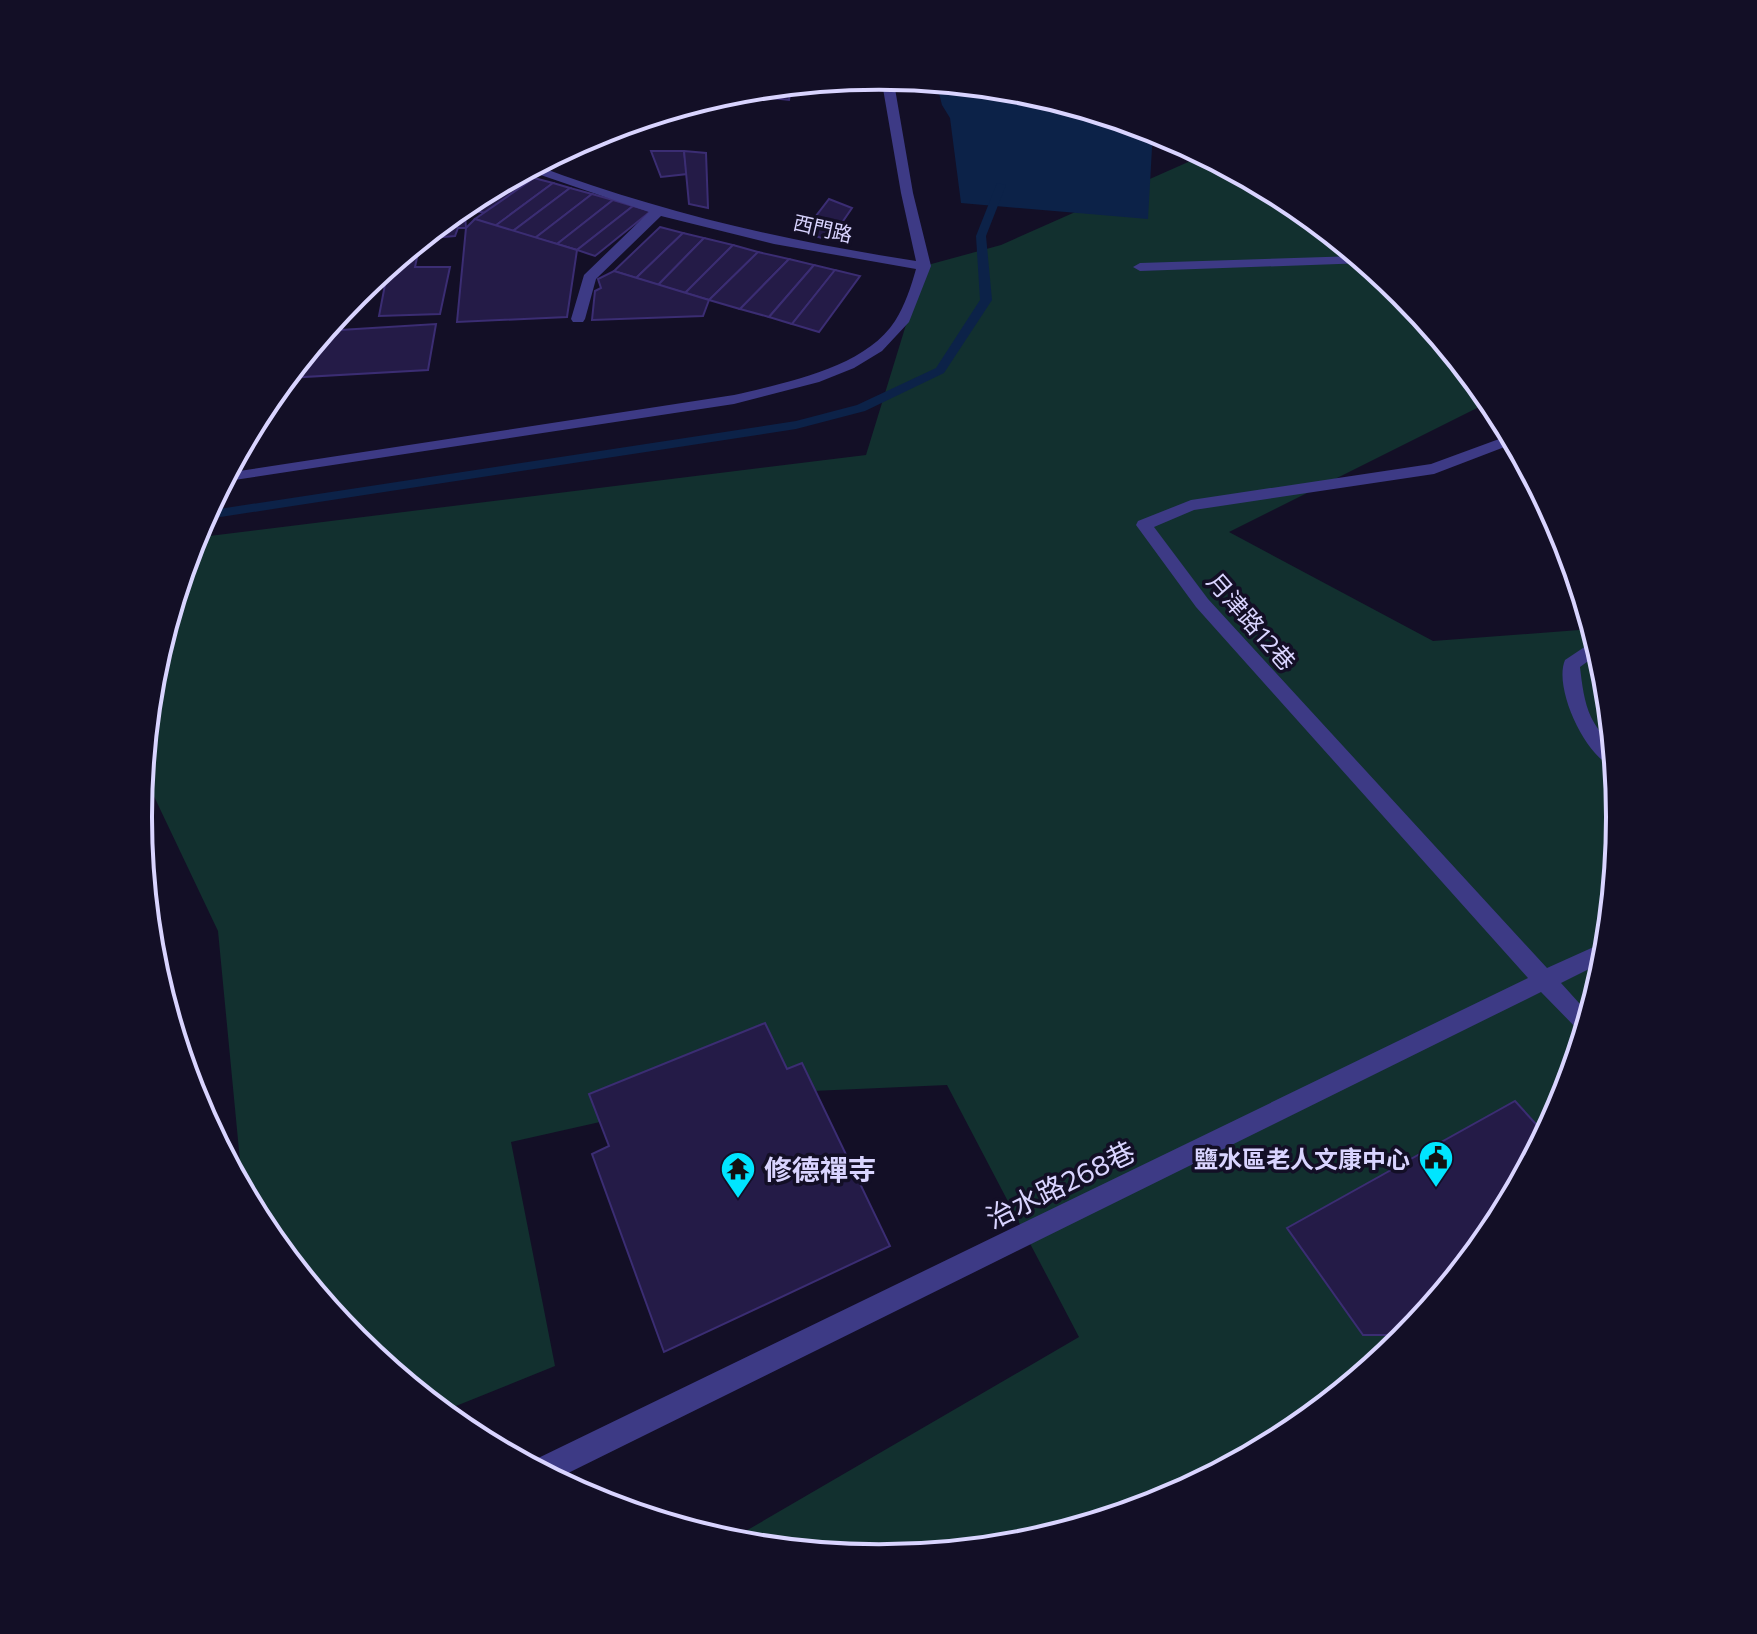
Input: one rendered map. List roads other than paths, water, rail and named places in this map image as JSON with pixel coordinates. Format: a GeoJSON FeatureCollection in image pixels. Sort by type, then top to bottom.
{"type":"FeatureCollection","features":[{"type":"Feature","properties":{"kind":"lane"},"geometry":{"type":"LineString","coordinates":[[236,476],[750,395],[849,365],[879,347],[905,322],[924,266],[907,193],[889,90]]}},
{"type":"Feature","properties":{"kind":"lane","name":"西門路"},"geometry":{"type":"LineString","coordinates":[[544,172],[657,212],[859,257],[924,266]]}},
{"type":"Feature","properties":{"kind":"lane"},"geometry":{"type":"LineString","coordinates":[[578,319],[589,278],[657,212]]}},
{"type":"Feature","properties":{"kind":"lane"},"geometry":{"type":"LineString","coordinates":[[1140,267],[1346,261]]}},
{"type":"Feature","properties":{"kind":"lane","name":"月津路12巷"},"geometry":{"type":"LineString","coordinates":[[1501,443],[1434,469],[1191,505],[1144,525],[1202,603],[1577,1017]]}},
{"type":"Feature","properties":{"kind":"lane"},"geometry":{"type":"LineString","coordinates":[[1587,653],[1571,665],[1574,702],[1585,728],[1602,746]]}},
{"type":"Feature","properties":{"kind":"lane","name":"治水路268巷"},"geometry":{"type":"LineString","coordinates":[[552,1466],[1592,957]]}},
{"type":"Feature","properties":{"kind":"water"},"geometry":{"type":"Polygon","coordinates":[[[939,93],[1020,104],[1067,115],[1152,143],[1148,219],[961,203],[950,118],[939,93]]]}},
{"type":"Feature","properties":{"kind":"waterway"},"geometry":{"type":"LineString","coordinates":[[218,514],[796,425],[861,408],[940,370],[986,300],[981,236],[1001,185]]}},
{"type":"Feature","properties":{"kind":"place","name":"鹽水區老人文康中心"},"geometry":{"type":"Point","coordinates":[1436,1189]}},
{"type":"Feature","properties":{"kind":"place","name":"修德禪寺"},"geometry":{"type":"Point","coordinates":[738,1200]}}]}
